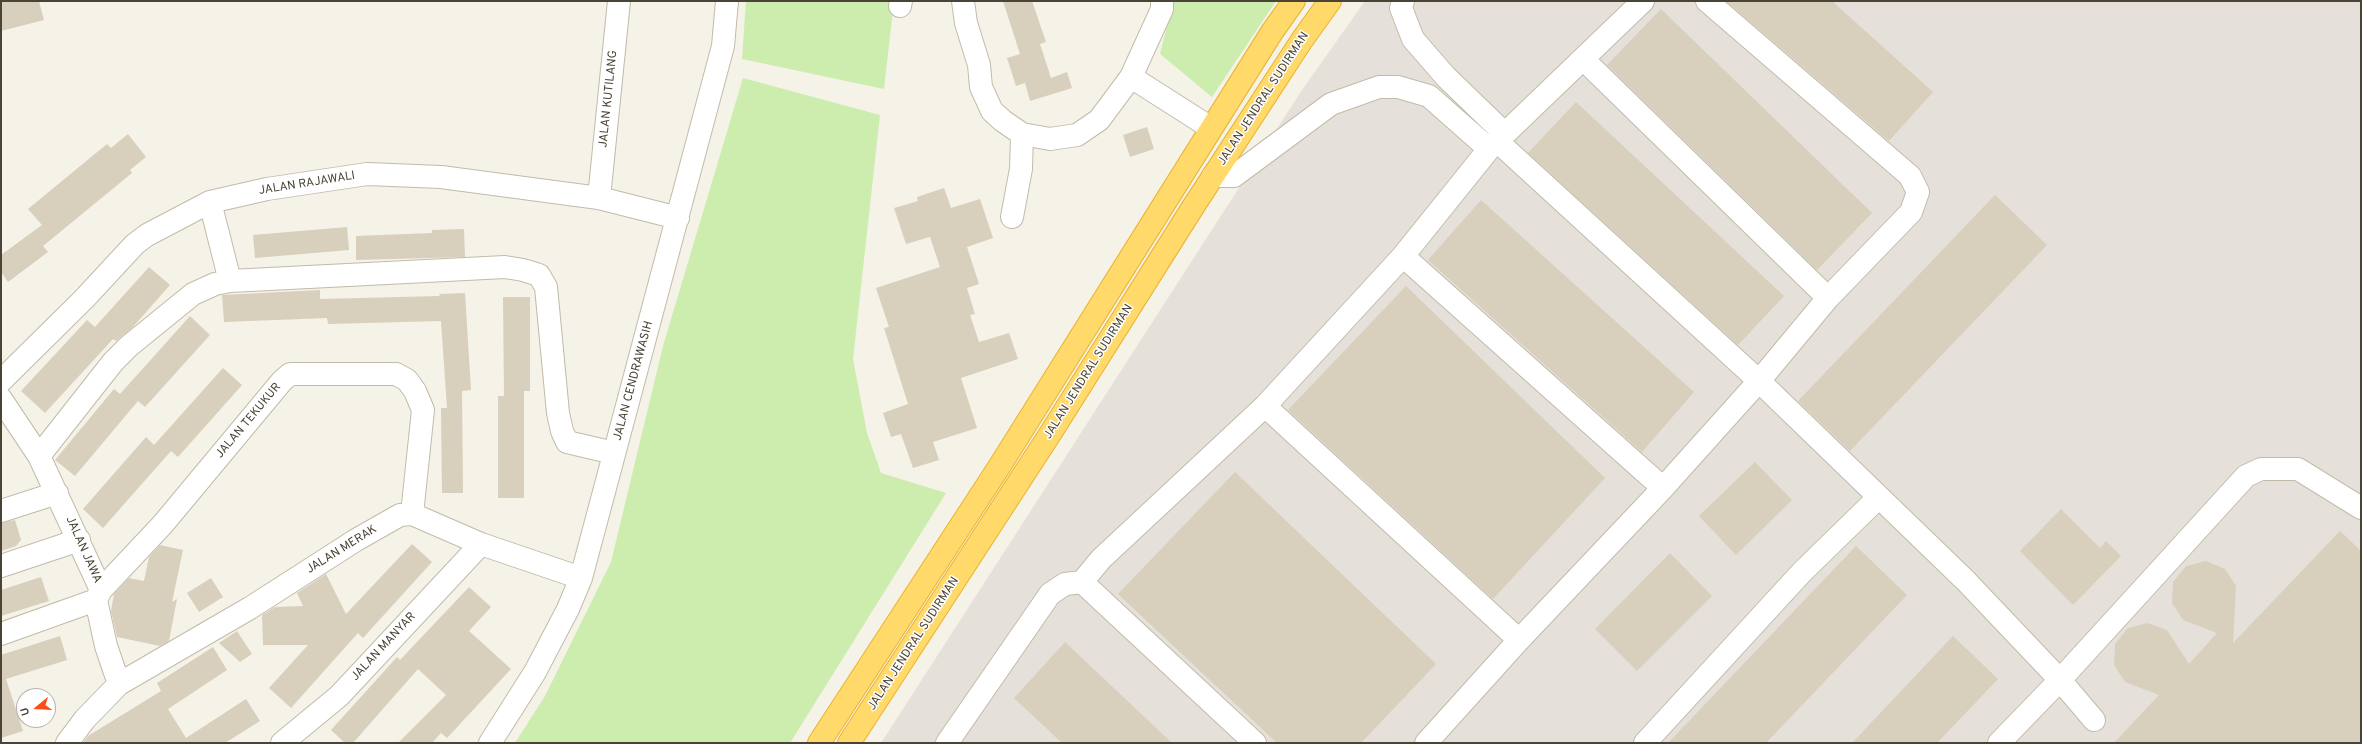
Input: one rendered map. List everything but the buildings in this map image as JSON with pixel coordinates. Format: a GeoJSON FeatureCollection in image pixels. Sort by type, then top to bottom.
{"type":"FeatureCollection","features":[{"type":"Feature","properties":{"kind":"highway"},"geometry":{"type":"LineString","coordinates":[[819,743],[999,467],[1211,128],[1272,32],[1294,1]]}},
{"type":"Feature","properties":{"kind":"highway","name":"JALAN JENDRAL SUDIRMAN"},"geometry":{"type":"LineString","coordinates":[[849,743],[1050,434],[1213,176],[1302,40],[1330,1]]}},
{"type":"Feature","properties":{"kind":"street","name":"JALAN KUTILANG"},"geometry":{"type":"LineString","coordinates":[[600,198],[620,1]]}},
{"type":"Feature","properties":{"kind":"street","name":"JALAN CENDRAWASIH"},"geometry":{"type":"LineString","coordinates":[[490,743],[535,672],[568,609],[581,578],[723,46],[727,1]]}},
{"type":"Feature","properties":{"kind":"street"},"geometry":{"type":"LineString","coordinates":[[963,1],[966,23],[979,65],[981,87],[992,111],[1003,121],[1022,134],[1050,139],[1076,135],[1099,120],[1131,77],[1162,9],[1162,1]]}},
{"type":"Feature","properties":{"kind":"street"},"geometry":{"type":"LineString","coordinates":[[1402,1],[1401,8],[1413,39],[1446,77],[1497,141]]}},
{"type":"Feature","properties":{"kind":"street"},"geometry":{"type":"LineString","coordinates":[[946,743],[1050,594],[1065,584],[1082,582],[1101,559],[1265,406],[1403,256],[1497,141],[1643,1]]}},
{"type":"Feature","properties":{"kind":"street"},"geometry":{"type":"LineString","coordinates":[[1426,743],[1519,640],[1663,488],[1759,380],[1828,298],[1910,212],[1918,192],[1910,176],[1707,1]]}},
{"type":"Feature","properties":{"kind":"street"},"geometry":{"type":"LineString","coordinates":[[1583,59],[1828,298]]}},
{"type":"Feature","properties":{"kind":"street"},"geometry":{"type":"LineString","coordinates":[[1131,77],[1211,128]]}},
{"type":"Feature","properties":{"kind":"street"},"geometry":{"type":"LineString","coordinates":[[1213,176],[1234,176],[1331,104],[1379,87],[1398,87],[1429,96],[1497,141],[1759,380],[1966,581],[2060,680],[2094,720]]}},
{"type":"Feature","properties":{"kind":"street"},"geometry":{"type":"LineString","coordinates":[[1012,217],[1021,168],[1022,134]]}},
{"type":"Feature","properties":{"kind":"street","name":"JALAN RAJAWALI"},"geometry":{"type":"LineString","coordinates":[[1,381],[84,299],[135,244],[147,235],[210,202],[267,189],[367,174],[440,177],[600,198],[678,218]]}},
{"type":"Feature","properties":{"kind":"street"},"geometry":{"type":"LineString","coordinates":[[210,202],[230,282]]}},
{"type":"Feature","properties":{"kind":"street"},"geometry":{"type":"LineString","coordinates":[[1403,256],[1663,488]]}},
{"type":"Feature","properties":{"kind":"street"},"geometry":{"type":"LineString","coordinates":[[39,456],[113,362],[129,346],[193,294],[215,284],[505,267],[523,270],[539,275],[546,287],[562,431],[567,442],[614,453]]}},
{"type":"Feature","properties":{"kind":"street","name":"JALAN TEKUKUR"},"geometry":{"type":"LineString","coordinates":[[99,595],[163,524],[282,381],[290,374],[396,374],[407,380],[415,391],[423,410],[412,514]]}},
{"type":"Feature","properties":{"kind":"street","name":"JALAN JAWA"},"geometry":{"type":"LineString","coordinates":[[1,399],[39,456],[79,540],[99,595],[106,646],[119,684]]}},
{"type":"Feature","properties":{"kind":"street"},"geometry":{"type":"LineString","coordinates":[[1265,406],[1519,640]]}},
{"type":"Feature","properties":{"kind":"street"},"geometry":{"type":"LineString","coordinates":[[1999,743],[2060,680],[2246,476],[2261,469],[2298,469],[2361,508]]}},
{"type":"Feature","properties":{"kind":"street"},"geometry":{"type":"LineString","coordinates":[[1,511],[57,493]]}},
{"type":"Feature","properties":{"kind":"street"},"geometry":{"type":"LineString","coordinates":[[1645,743],[1802,572],[1879,497]]}},
{"type":"Feature","properties":{"kind":"street"},"geometry":{"type":"LineString","coordinates":[[412,514],[481,544],[581,578]]}},
{"type":"Feature","properties":{"kind":"street","name":"JALAN MERAK"},"geometry":{"type":"LineString","coordinates":[[119,684],[250,608],[383,524],[400,515],[412,514]]}},
{"type":"Feature","properties":{"kind":"street"},"geometry":{"type":"LineString","coordinates":[[1,566],[79,540]]}},
{"type":"Feature","properties":{"kind":"street","name":"JALAN MANYAR"},"geometry":{"type":"LineString","coordinates":[[282,743],[339,696],[481,544]]}},
{"type":"Feature","properties":{"kind":"street"},"geometry":{"type":"LineString","coordinates":[[1082,582],[1254,743]]}},
{"type":"Feature","properties":{"kind":"street"},"geometry":{"type":"LineString","coordinates":[[1,634],[99,595]]}},
{"type":"Feature","properties":{"kind":"street"},"geometry":{"type":"LineString","coordinates":[[66,743],[85,719],[119,684]]}},
{"type":"Feature","properties":{"kind":"shaded area"},"geometry":{"type":"Polygon","coordinates":[[[1365,1],[2361,1],[2361,743],[881,743],[1302,90],[1365,1]]]}},
{"type":"Feature","properties":{"kind":"green space"},"geometry":{"type":"Polygon","coordinates":[[[746,1],[894,1],[884,89],[742,59],[746,1]]]}},
{"type":"Feature","properties":{"kind":"green space"},"geometry":{"type":"Polygon","coordinates":[[[1173,1],[1276,1],[1212,97],[1160,54],[1173,1]]]}},
{"type":"Feature","properties":{"kind":"green space"},"geometry":{"type":"Polygon","coordinates":[[[743,78],[880,115],[853,359],[867,433],[881,473],[946,493],[790,743],[515,743],[545,696],[611,562],[663,346],[743,78]]]}}]}
